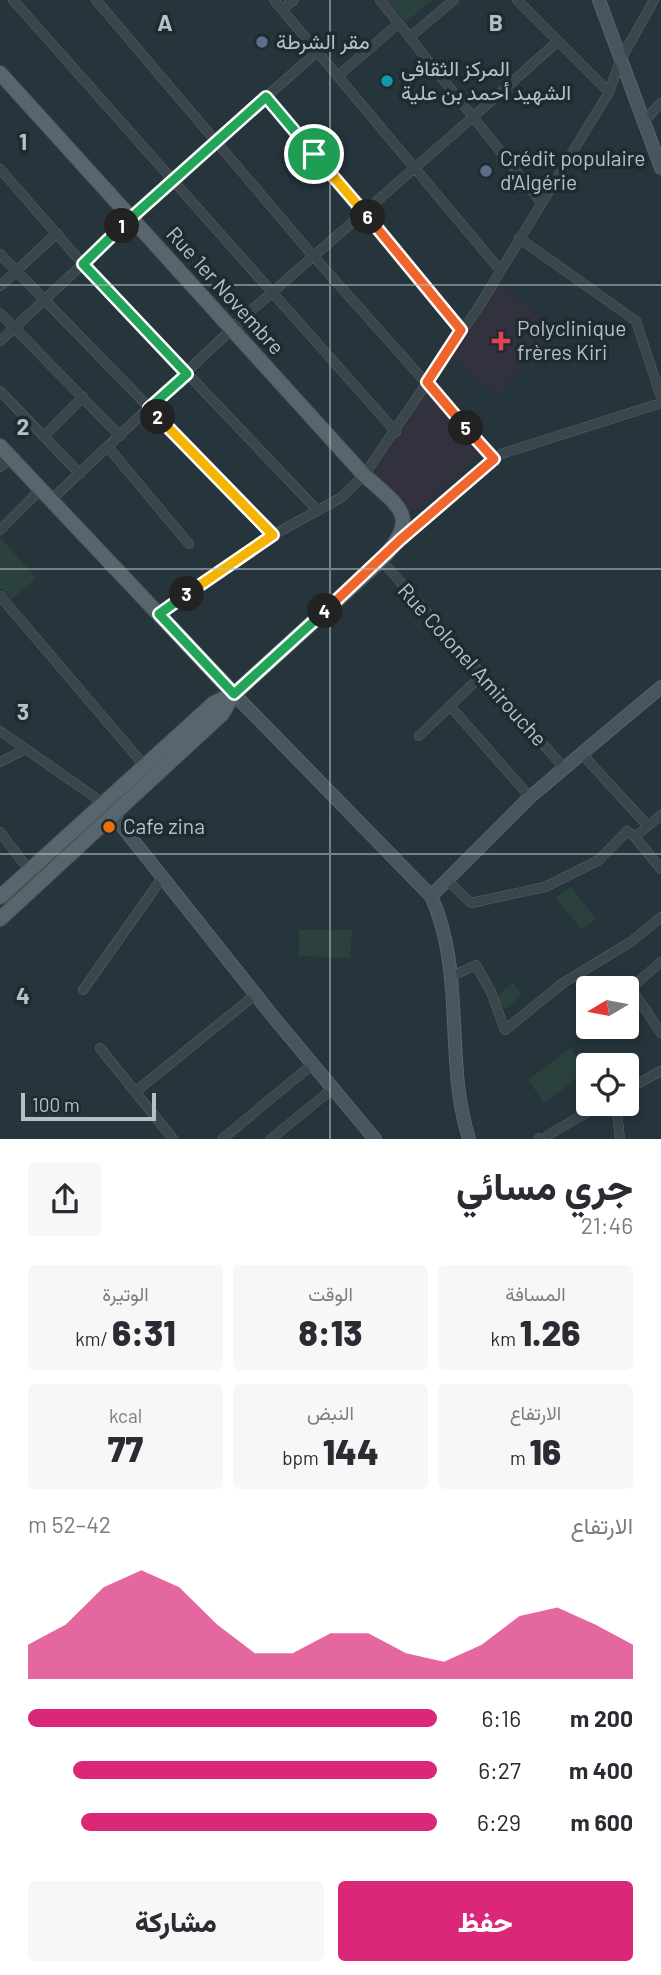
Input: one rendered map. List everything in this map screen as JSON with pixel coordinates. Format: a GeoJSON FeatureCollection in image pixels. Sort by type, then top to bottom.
{"type":"FeatureCollection","features":[{"type":"Feature","properties":{"kind":"main road"},"geometry":{"type":"LineString","coordinates":[[599,0],[661,168]]}},
{"type":"Feature","properties":{"kind":"main road","name":"Rue 1er Novembre"},"geometry":{"type":"LineString","coordinates":[[0,73],[364,475],[400,507],[403,526],[400,540]]}},
{"type":"Feature","properties":{"kind":"main road"},"geometry":{"type":"LineString","coordinates":[[0,446],[6,462],[46,495],[234,694],[431,896],[441,918],[452,976],[456,1051],[464,1121],[469,1139]]}},
{"type":"Feature","properties":{"kind":"main road"},"geometry":{"type":"LineString","coordinates":[[0,897],[103,800],[214,704],[234,694],[400,540]]}},
{"type":"Feature","properties":{"kind":"main road"},"geometry":{"type":"LineString","coordinates":[[431,896],[449,881],[530,797],[661,687]]}},
{"type":"Feature","properties":{"kind":"main road"},"geometry":{"type":"LineString","coordinates":[[0,919],[222,714],[234,694]]}},
{"type":"Feature","properties":{"kind":"main road"},"geometry":{"type":"LineString","coordinates":[[113,815],[255,995],[375,1139]]}},
{"type":"Feature","properties":{"kind":"street"},"geometry":{"type":"LineString","coordinates":[[13,0],[396,432]]}},
{"type":"Feature","properties":{"kind":"street"},"geometry":{"type":"LineString","coordinates":[[96,0],[314,257],[494,459]]}},
{"type":"Feature","properties":{"kind":"street"},"geometry":{"type":"LineString","coordinates":[[274,0],[415,165],[500,270]]}},
{"type":"Feature","properties":{"kind":"street"},"geometry":{"type":"LineString","coordinates":[[282,9],[294,0]]}},
{"type":"Feature","properties":{"kind":"street"},"geometry":{"type":"LineString","coordinates":[[380,0],[541,202]]}},
{"type":"Feature","properties":{"kind":"street"},"geometry":{"type":"LineString","coordinates":[[410,37],[454,0]]}},
{"type":"Feature","properties":{"kind":"street"},"geometry":{"type":"LineString","coordinates":[[517,0],[609,92]]}},
{"type":"Feature","properties":{"kind":"street"},"geometry":{"type":"LineString","coordinates":[[159,614],[273,535],[342,498],[364,475],[396,432],[500,270],[609,92],[621,59],[654,0]]}},
{"type":"Feature","properties":{"kind":"street"},"geometry":{"type":"LineString","coordinates":[[339,75],[399,23]]}},
{"type":"Feature","properties":{"kind":"street"},"geometry":{"type":"LineString","coordinates":[[0,530],[46,495],[80,474],[363,211],[557,42]]}},
{"type":"Feature","properties":{"kind":"street"},"geometry":{"type":"LineString","coordinates":[[0,341],[130,219],[318,51]]}},
{"type":"Feature","properties":{"kind":"street"},"geometry":{"type":"LineString","coordinates":[[266,97],[461,330]]}},
{"type":"Feature","properties":{"kind":"street"},"geometry":{"type":"LineString","coordinates":[[644,121],[661,103]]}},
{"type":"Feature","properties":{"kind":"street"},"geometry":{"type":"LineString","coordinates":[[0,169],[83,264],[317,510]]}},
{"type":"Feature","properties":{"kind":"street"},"geometry":{"type":"LineString","coordinates":[[0,286],[57,233]]}},
{"type":"Feature","properties":{"kind":"street"},"geometry":{"type":"LineString","coordinates":[[519,238],[636,321],[661,397]]}},
{"type":"Feature","properties":{"kind":"street"},"geometry":{"type":"LineString","coordinates":[[0,254],[273,535]]}},
{"type":"Feature","properties":{"kind":"street"},"geometry":{"type":"LineString","coordinates":[[0,313],[120,436]]}},
{"type":"Feature","properties":{"kind":"street"},"geometry":{"type":"LineString","coordinates":[[0,391],[80,474]]}},
{"type":"Feature","properties":{"kind":"street"},"geometry":{"type":"LineString","coordinates":[[44,436],[83,397]]}},
{"type":"Feature","properties":{"kind":"street"},"geometry":{"type":"LineString","coordinates":[[400,540],[494,459],[514,448],[661,403]]}},
{"type":"Feature","properties":{"kind":"street"},"geometry":{"type":"LineString","coordinates":[[108,447],[188,544]]}},
{"type":"Feature","properties":{"kind":"street","name":"Rue Colonel Amirouche"},"geometry":{"type":"LineString","coordinates":[[381,560],[564,768]]}},
{"type":"Feature","properties":{"kind":"street"},"geometry":{"type":"LineString","coordinates":[[0,596],[144,765]]}},
{"type":"Feature","properties":{"kind":"street"},"geometry":{"type":"LineString","coordinates":[[419,736],[482,675]]}},
{"type":"Feature","properties":{"kind":"street"},"geometry":{"type":"LineString","coordinates":[[450,706],[530,797]]}},
{"type":"Feature","properties":{"kind":"street"},"geometry":{"type":"LineString","coordinates":[[0,731],[103,800],[113,815]]}},
{"type":"Feature","properties":{"kind":"street"},"geometry":{"type":"LineString","coordinates":[[0,762],[26,749]]}},
{"type":"Feature","properties":{"kind":"street"},"geometry":{"type":"LineString","coordinates":[[581,753],[648,826]]}},
{"type":"Feature","properties":{"kind":"street"},"geometry":{"type":"LineString","coordinates":[[635,837],[661,815]]}},
{"type":"Feature","properties":{"kind":"street"},"geometry":{"type":"LineString","coordinates":[[449,881],[471,904],[545,887],[599,860],[627,831],[661,869]]}},
{"type":"Feature","properties":{"kind":"street"},"geometry":{"type":"LineString","coordinates":[[0,832],[29,870]]}},
{"type":"Feature","properties":{"kind":"street"},"geometry":{"type":"LineString","coordinates":[[83,989],[162,878]]}},
{"type":"Feature","properties":{"kind":"street"},"geometry":{"type":"LineString","coordinates":[[452,976],[476,965],[491,992],[505,1030],[563,983],[632,941],[661,917]]}},
{"type":"Feature","properties":{"kind":"street"},"geometry":{"type":"LineString","coordinates":[[661,962],[631,988],[661,1033]]}},
{"type":"Feature","properties":{"kind":"street"},"geometry":{"type":"LineString","coordinates":[[135,1092],[255,995]]}},
{"type":"Feature","properties":{"kind":"street"},"geometry":{"type":"LineString","coordinates":[[100,1048],[173,1139]]}},
{"type":"Feature","properties":{"kind":"street"},"geometry":{"type":"LineString","coordinates":[[222,1139],[314,1063]]}},
{"type":"Feature","properties":{"kind":"street"},"geometry":{"type":"LineString","coordinates":[[639,1083],[660,1072]]}},
{"type":"Feature","properties":{"kind":"street"},"geometry":{"type":"LineString","coordinates":[[271,1139],[332,1089]]}},
{"type":"Feature","properties":{"kind":"street"},"geometry":{"type":"LineString","coordinates":[[543,1138],[581,1116]]}},
{"type":"Feature","properties":{"kind":"street"},"geometry":{"type":"LineString","coordinates":[[618,1116],[621,1139]]}},
{"type":"Feature","properties":{"kind":"shaded area","name":"Polyclinique frères Kiri"},"geometry":{"type":"Polygon","coordinates":[[[493,280],[556,330],[497,395],[449,353],[493,280]]]}},
{"type":"Feature","properties":{"kind":"shaded area"},"geometry":{"type":"Polygon","coordinates":[[[427,389],[481,452],[420,509],[411,510],[371,472],[427,389]]]}},
{"type":"Feature","properties":{"kind":"green space"},"geometry":{"type":"Polygon","coordinates":[[[387,0],[432,0],[406,22],[387,0]]]}},
{"type":"Feature","properties":{"kind":"green space"},"geometry":{"type":"Polygon","coordinates":[[[0,537],[36,578],[11,600],[0,588],[0,537]]]}},
{"type":"Feature","properties":{"kind":"green space"},"geometry":{"type":"Polygon","coordinates":[[[571,887],[596,919],[582,930],[556,898],[571,887]]]}},
{"type":"Feature","properties":{"kind":"green space"},"geometry":{"type":"Polygon","coordinates":[[[299,930],[352,930],[350,958],[299,956],[299,930]]]}},
{"type":"Feature","properties":{"kind":"green space"},"geometry":{"type":"Polygon","coordinates":[[[513,982],[522,995],[505,1009],[496,997],[513,982]]]}},
{"type":"Feature","properties":{"kind":"green space"},"geometry":{"type":"Polygon","coordinates":[[[570,1048],[576,1056],[576,1079],[544,1103],[528,1080],[570,1048]]]}},
{"type":"Feature","properties":{"kind":"place","name":"مقر الشرطة"},"geometry":{"type":"Point","coordinates":[262,42]}},
{"type":"Feature","properties":{"kind":"place","name":"المركز الثقافي الشهيد أحمد بن علية"},"geometry":{"type":"Point","coordinates":[387,81]}},
{"type":"Feature","properties":{"kind":"place","name":"Crédit populaire d'Algérie"},"geometry":{"type":"Point","coordinates":[486,171]}},
{"type":"Feature","properties":{"kind":"place","name":"Polyclinique frères Kiri"},"geometry":{"type":"Point","coordinates":[501,341]}},
{"type":"Feature","properties":{"kind":"place","name":"Cafe zina"},"geometry":{"type":"Point","coordinates":[109,827]}},
{"type":"Feature","properties":{"kind":"route"},"geometry":{"type":"LineString","coordinates":[[266,97],[314,154],[461,330],[427,382],[494,459],[400,540],[234,694],[159,614],[273,535],[149,408],[187,374],[83,264],[266,97]]}}]}
